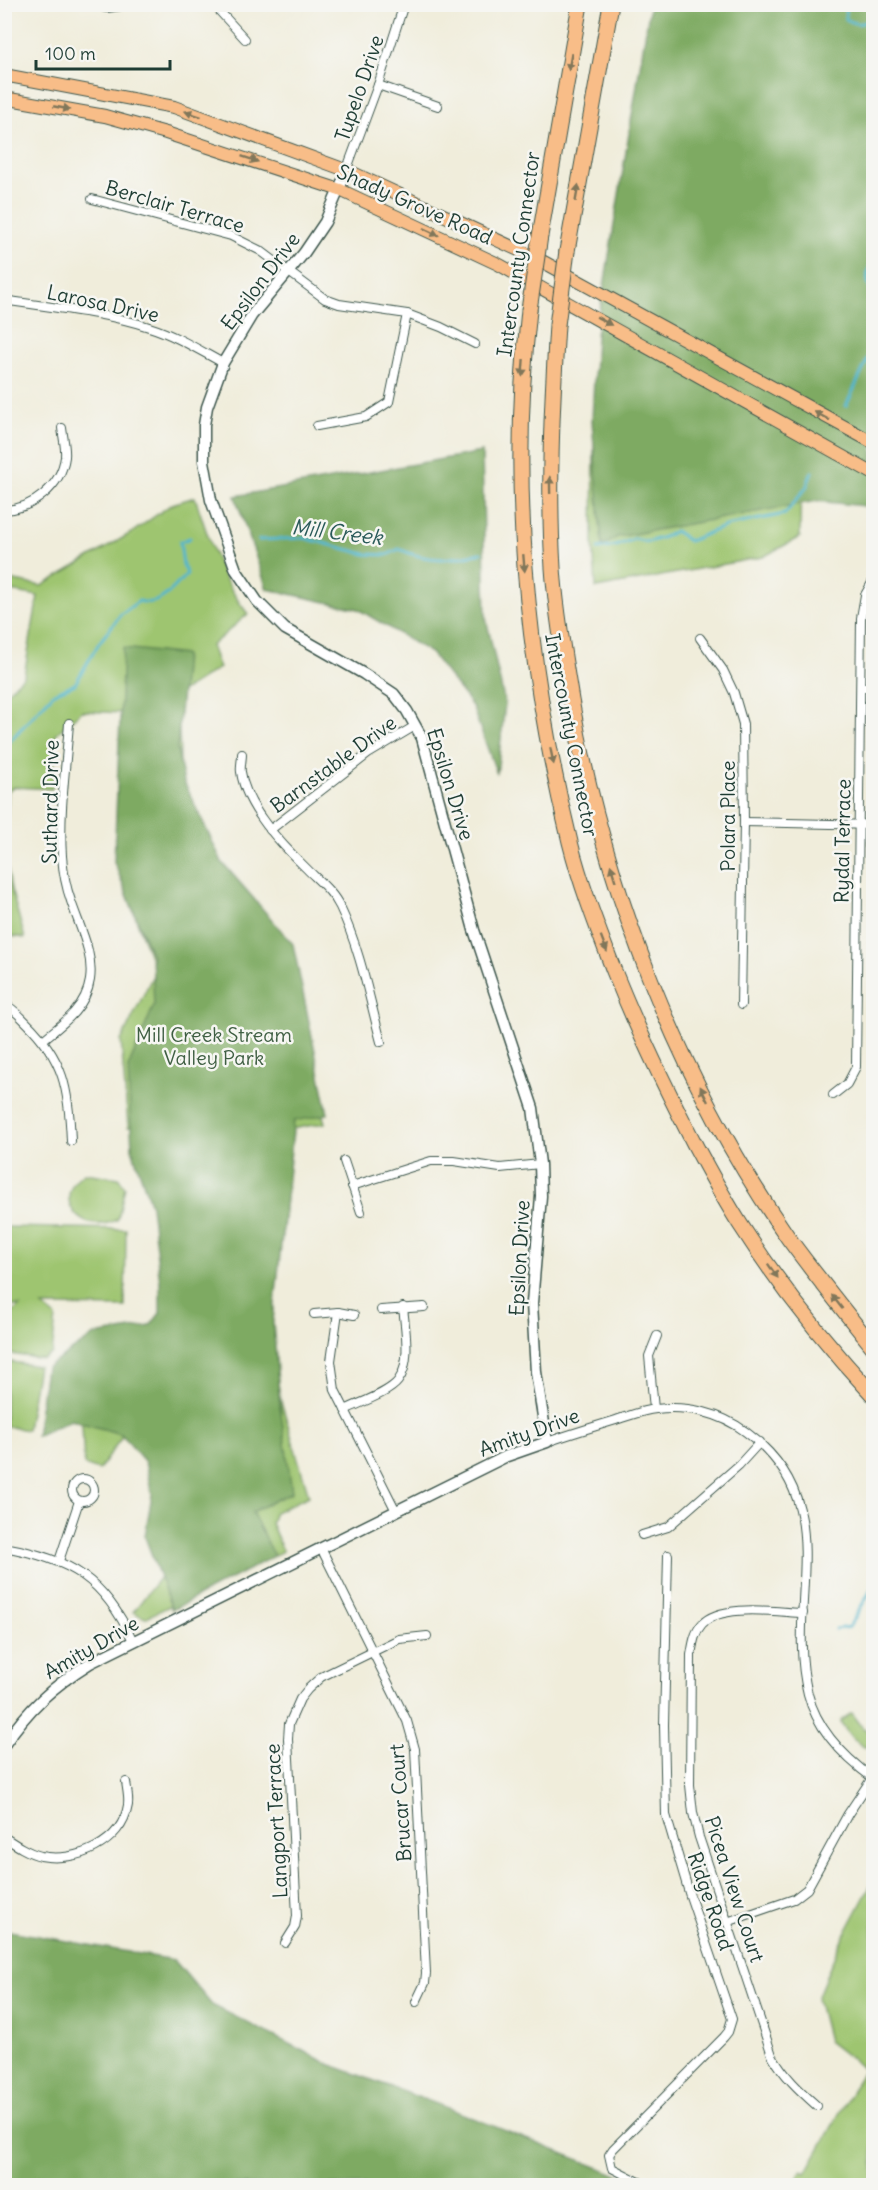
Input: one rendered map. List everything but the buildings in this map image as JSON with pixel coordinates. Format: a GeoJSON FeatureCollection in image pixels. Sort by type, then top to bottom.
{"type":"FeatureCollection","features":[{"type":"Feature","properties":{"kind":"highway","name":"Intercounty Connector"},"geometry":{"type":"LineString","coordinates":[[580,4],[529,310],[522,382],[520,474],[523,556],[531,637],[542,707],[570,844],[597,928],[632,1018],[669,1096],[740,1224],[789,1294],[873,1396]]}},
{"type":"Feature","properties":{"kind":"highway","name":"Intercounty Connector"},"geometry":{"type":"LineString","coordinates":[[611,4],[567,251],[557,325],[551,417],[550,485],[557,608],[577,730],[591,797],[613,877],[653,987],[716,1117],[788,1237],[873,1348]]}},
{"type":"Feature","properties":{"kind":"highway"},"geometry":{"type":"LineString","coordinates":[[838,1356],[873,1402]]}},
{"type":"Feature","properties":{"kind":"main road","name":"Shady Grove Road"},"geometry":{"type":"LineString","coordinates":[[4,75],[174,107],[343,181],[540,260],[873,443]]}},
{"type":"Feature","properties":{"kind":"main road","name":"Shady Grove Road"},"geometry":{"type":"LineString","coordinates":[[4,98],[105,116],[343,181],[498,264],[873,474]]}},
{"type":"Feature","properties":{"kind":"street"},"geometry":{"type":"LineString","coordinates":[[89,4],[107,8],[135,4]]}},
{"type":"Feature","properties":{"kind":"street"},"geometry":{"type":"LineString","coordinates":[[213,4],[245,39]]}},
{"type":"Feature","properties":{"kind":"street","name":"Tupelo Drive"},"geometry":{"type":"LineString","coordinates":[[343,181],[378,85],[404,4]]}},
{"type":"Feature","properties":{"kind":"street"},"geometry":{"type":"LineString","coordinates":[[378,85],[438,106]]}},
{"type":"Feature","properties":{"kind":"street","name":"Epsilon Drive"},"geometry":{"type":"LineString","coordinates":[[343,181],[325,222],[304,253],[252,315],[224,363],[207,407],[204,425],[204,461],[211,500],[236,570],[256,601],[285,629],[364,674],[394,694],[415,726],[427,754],[474,930],[533,1108],[540,1164],[541,1196],[532,1304],[536,1372],[547,1442]]}},
{"type":"Feature","properties":{"kind":"street","name":"Berclair Terrace"},"geometry":{"type":"LineString","coordinates":[[92,199],[231,236],[261,251],[287,273],[325,299],[339,304],[408,314],[475,344]]}},
{"type":"Feature","properties":{"kind":"street","name":"Larosa Drive"},"geometry":{"type":"LineString","coordinates":[[4,300],[149,326],[224,363]]}},
{"type":"Feature","properties":{"kind":"street"},"geometry":{"type":"LineString","coordinates":[[317,426],[366,417],[389,402],[408,314]]}},
{"type":"Feature","properties":{"kind":"street"},"geometry":{"type":"LineString","coordinates":[[4,510],[11,510],[37,500],[55,482],[65,456],[62,428]]}},
{"type":"Feature","properties":{"kind":"street","name":"Rydal Terrace"},"geometry":{"type":"LineString","coordinates":[[833,1095],[847,1084],[856,1067],[861,618],[865,595],[873,581]]}},
{"type":"Feature","properties":{"kind":"street","name":"Polara Place"},"geometry":{"type":"LineString","coordinates":[[700,638],[723,670],[734,693],[743,724],[741,1005]]}},
{"type":"Feature","properties":{"kind":"street"},"geometry":{"type":"LineString","coordinates":[[861,687],[873,687]]}},
{"type":"Feature","properties":{"kind":"street","name":"Suthard Drive"},"geometry":{"type":"LineString","coordinates":[[44,1039],[74,1015],[86,995],[90,980],[91,964],[88,950],[69,897],[62,857],[69,723]]}},
{"type":"Feature","properties":{"kind":"street","name":"Barnstable Drive"},"geometry":{"type":"LineString","coordinates":[[270,830],[368,754],[415,726]]}},
{"type":"Feature","properties":{"kind":"street"},"geometry":{"type":"LineString","coordinates":[[242,754],[240,772],[251,801],[285,848],[330,892],[339,904],[352,937],[381,1042]]}},
{"type":"Feature","properties":{"kind":"street"},"geometry":{"type":"LineString","coordinates":[[744,822],[873,825]]}},
{"type":"Feature","properties":{"kind":"street"},"geometry":{"type":"LineString","coordinates":[[4,1004],[44,1039],[57,1062],[70,1113],[71,1141]]}},
{"type":"Feature","properties":{"kind":"street"},"geometry":{"type":"LineString","coordinates":[[344,1161],[361,1212]]}},
{"type":"Feature","properties":{"kind":"street"},"geometry":{"type":"LineString","coordinates":[[352,1186],[430,1161],[454,1161],[500,1168],[540,1164]]}},
{"type":"Feature","properties":{"kind":"street"},"geometry":{"type":"LineString","coordinates":[[345,1410],[386,1390],[397,1382],[404,1368],[404,1307]]}},
{"type":"Feature","properties":{"kind":"street"},"geometry":{"type":"LineString","coordinates":[[381,1310],[424,1307]]}},
{"type":"Feature","properties":{"kind":"street"},"geometry":{"type":"LineString","coordinates":[[338,1312],[332,1361],[335,1390],[396,1511]]}},
{"type":"Feature","properties":{"kind":"street"},"geometry":{"type":"LineString","coordinates":[[314,1314],[338,1312],[354,1315]]}},
{"type":"Feature","properties":{"kind":"street"},"geometry":{"type":"LineString","coordinates":[[654,1409],[649,1356],[657,1336]]}},
{"type":"Feature","properties":{"kind":"street","name":"Amity Drive"},"geometry":{"type":"LineString","coordinates":[[4,1745],[45,1695],[64,1679],[133,1641],[507,1456],[654,1409],[676,1408],[708,1414],[740,1427],[773,1454],[785,1471],[796,1494],[806,1558],[803,1665],[808,1696],[815,1713],[842,1752],[873,1778]]}},
{"type":"Feature","properties":{"kind":"street"},"geometry":{"type":"LineString","coordinates":[[642,1535],[659,1531],[678,1519],[739,1465],[760,1442]]}},
{"type":"Feature","properties":{"kind":"street"},"geometry":{"type":"LineString","coordinates":[[58,1560],[80,1501]]}},
{"type":"Feature","properties":{"kind":"street"},"geometry":{"type":"LineString","coordinates":[[4,1547],[58,1560],[82,1573],[105,1595],[133,1641]]}},
{"type":"Feature","properties":{"kind":"street","name":"Brucar Court"},"geometry":{"type":"LineString","coordinates":[[321,1548],[407,1721],[415,1749],[426,1973],[425,1983],[416,2002]]}},
{"type":"Feature","properties":{"kind":"street","name":"Ridge Road"},"geometry":{"type":"LineString","coordinates":[[647,2186],[612,2168],[609,2155],[724,2037],[732,2019],[690,1896],[666,1815],[664,1725],[668,1555]]}},
{"type":"Feature","properties":{"kind":"street","name":"Picea View Court"},"geometry":{"type":"LineString","coordinates":[[803,1613],[718,1614],[701,1624],[695,1635],[691,1655],[691,1799],[699,1837],[772,2055],[780,2070],[817,2106]]}},
{"type":"Feature","properties":{"kind":"street","name":"Langport Terrace"},"geometry":{"type":"LineString","coordinates":[[285,1943],[295,1927],[297,1916],[288,1739],[289,1724],[300,1699],[314,1683],[332,1670],[399,1638],[427,1636]]}},
{"type":"Feature","properties":{"kind":"street"},"geometry":{"type":"LineString","coordinates":[[727,1922],[794,1899],[807,1889],[848,1814],[873,1778]]}},
{"type":"Feature","properties":{"kind":"street"},"geometry":{"type":"LineString","coordinates":[[4,1837],[19,1847],[54,1858],[73,1857],[89,1851],[106,1840],[126,1812],[128,1803],[126,1782]]}},
{"type":"Feature","properties":{"kind":"green space"},"geometry":{"type":"Polygon","coordinates":[[[650,5],[873,5],[873,507],[817,501],[617,537],[602,547],[592,421],[596,335],[650,5]]]}},
{"type":"Feature","properties":{"kind":"green space"},"geometry":{"type":"Polygon","coordinates":[[[594,440],[801,448],[800,537],[763,557],[596,588],[593,542],[594,440]]]}},
{"type":"Feature","properties":{"kind":"green space"},"geometry":{"type":"Polygon","coordinates":[[[482,452],[486,618],[505,704],[497,774],[472,706],[431,653],[358,609],[267,589],[235,496],[482,452]]]}},
{"type":"Feature","properties":{"kind":"green space","name":"Mill Creek Stream Valley Park"},"geometry":{"type":"Polygon","coordinates":[[[195,497],[223,573],[248,614],[211,646],[219,668],[178,694],[182,826],[277,948],[325,1123],[292,1129],[283,1230],[279,1229],[270,1320],[280,1398],[309,1496],[275,1512],[271,1523],[283,1551],[145,1618],[133,1612],[174,1559],[162,1480],[127,1429],[99,1470],[84,1465],[78,1346],[207,1337],[190,1128],[128,1127],[121,1041],[155,971],[115,861],[123,713],[82,711],[56,734],[52,789],[13,787],[8,791],[5,852],[5,694],[24,676],[38,596],[5,590],[4,579],[42,586],[131,533],[172,504],[195,497]]]}},
{"type":"Feature","properties":{"kind":"green space","name":"Mill Creek Stream Valley Park"},"geometry":{"type":"Polygon","coordinates":[[[123,648],[185,655],[177,749],[184,782],[222,862],[293,944],[328,1114],[294,1121],[273,1322],[280,1406],[292,1492],[252,1512],[274,1556],[172,1610],[145,1537],[152,1494],[145,1462],[121,1434],[71,1420],[36,1436],[46,1368],[95,1335],[150,1326],[160,1313],[160,1283],[151,1206],[132,1149],[128,1068],[154,1005],[152,956],[114,862],[123,648]]]}},
{"type":"Feature","properties":{"kind":"green space"},"geometry":{"type":"Polygon","coordinates":[[[5,852],[11,889],[25,938],[5,935],[5,852]]]}},
{"type":"Feature","properties":{"kind":"green space"},"geometry":{"type":"Polygon","coordinates":[[[84,1173],[119,1178],[125,1187],[118,1219],[104,1224],[92,1224],[82,1220],[74,1212],[69,1193],[74,1183],[84,1173]]]}},
{"type":"Feature","properties":{"kind":"green space"},"geometry":{"type":"Polygon","coordinates":[[[5,1227],[126,1229],[125,1307],[43,1306],[56,1317],[52,1353],[43,1359],[11,1354],[6,1341],[5,1328],[10,1316],[20,1306],[5,1306],[5,1227]]]}},
{"type":"Feature","properties":{"kind":"green space"},"geometry":{"type":"Polygon","coordinates":[[[5,1361],[38,1366],[27,1430],[5,1426],[5,1361]]]}},
{"type":"Feature","properties":{"kind":"green space"},"geometry":{"type":"Polygon","coordinates":[[[852,1713],[863,1728],[873,1734],[867,1747],[853,1739],[841,1724],[841,1720],[852,1713]]]}},
{"type":"Feature","properties":{"kind":"green space"},"geometry":{"type":"Polygon","coordinates":[[[873,1881],[873,2185],[794,2185],[801,2171],[806,2173],[864,2069],[828,2041],[817,1998],[840,1943],[873,1881]]]}},
{"type":"Feature","properties":{"kind":"green space"},"geometry":{"type":"Polygon","coordinates":[[[4,1930],[174,1960],[212,2005],[329,2064],[643,2185],[5,2185],[4,1930]]]}},
{"type":"Feature","properties":{"kind":"waterway","name":"Mill Creek"},"geometry":{"type":"LineString","coordinates":[[845,4],[846,19],[855,23],[869,21],[874,23]]}},
{"type":"Feature","properties":{"kind":"waterway","name":"Mill Creek"},"geometry":{"type":"LineString","coordinates":[[874,260],[869,269],[868,278],[869,287],[874,296]]}},
{"type":"Feature","properties":{"kind":"waterway","name":"Mill Creek"},"geometry":{"type":"LineString","coordinates":[[874,318],[874,346]]}},
{"type":"Feature","properties":{"kind":"waterway","name":"Mill Creek"},"geometry":{"type":"LineString","coordinates":[[846,406],[874,346]]}},
{"type":"Feature","properties":{"kind":"waterway","name":"Mill Creek"},"geometry":{"type":"LineString","coordinates":[[598,549],[616,546],[634,539],[648,542],[675,531],[689,541],[726,526],[785,514],[806,488],[812,472]]}},
{"type":"Feature","properties":{"kind":"waterway","name":"Mill Creek"},"geometry":{"type":"LineString","coordinates":[[4,772],[7,744],[54,693],[75,684],[99,643],[121,614],[139,601],[153,602],[160,599],[187,574],[183,565],[180,542],[190,538]]}},
{"type":"Feature","properties":{"kind":"waterway","name":"Mill Creek"},"geometry":{"type":"LineString","coordinates":[[259,540],[304,538],[365,554],[387,555],[399,549],[420,557],[440,559],[481,553]]}},
{"type":"Feature","properties":{"kind":"waterway"},"geometry":{"type":"LineString","coordinates":[[836,1629],[849,1627],[874,1585]]}}]}
